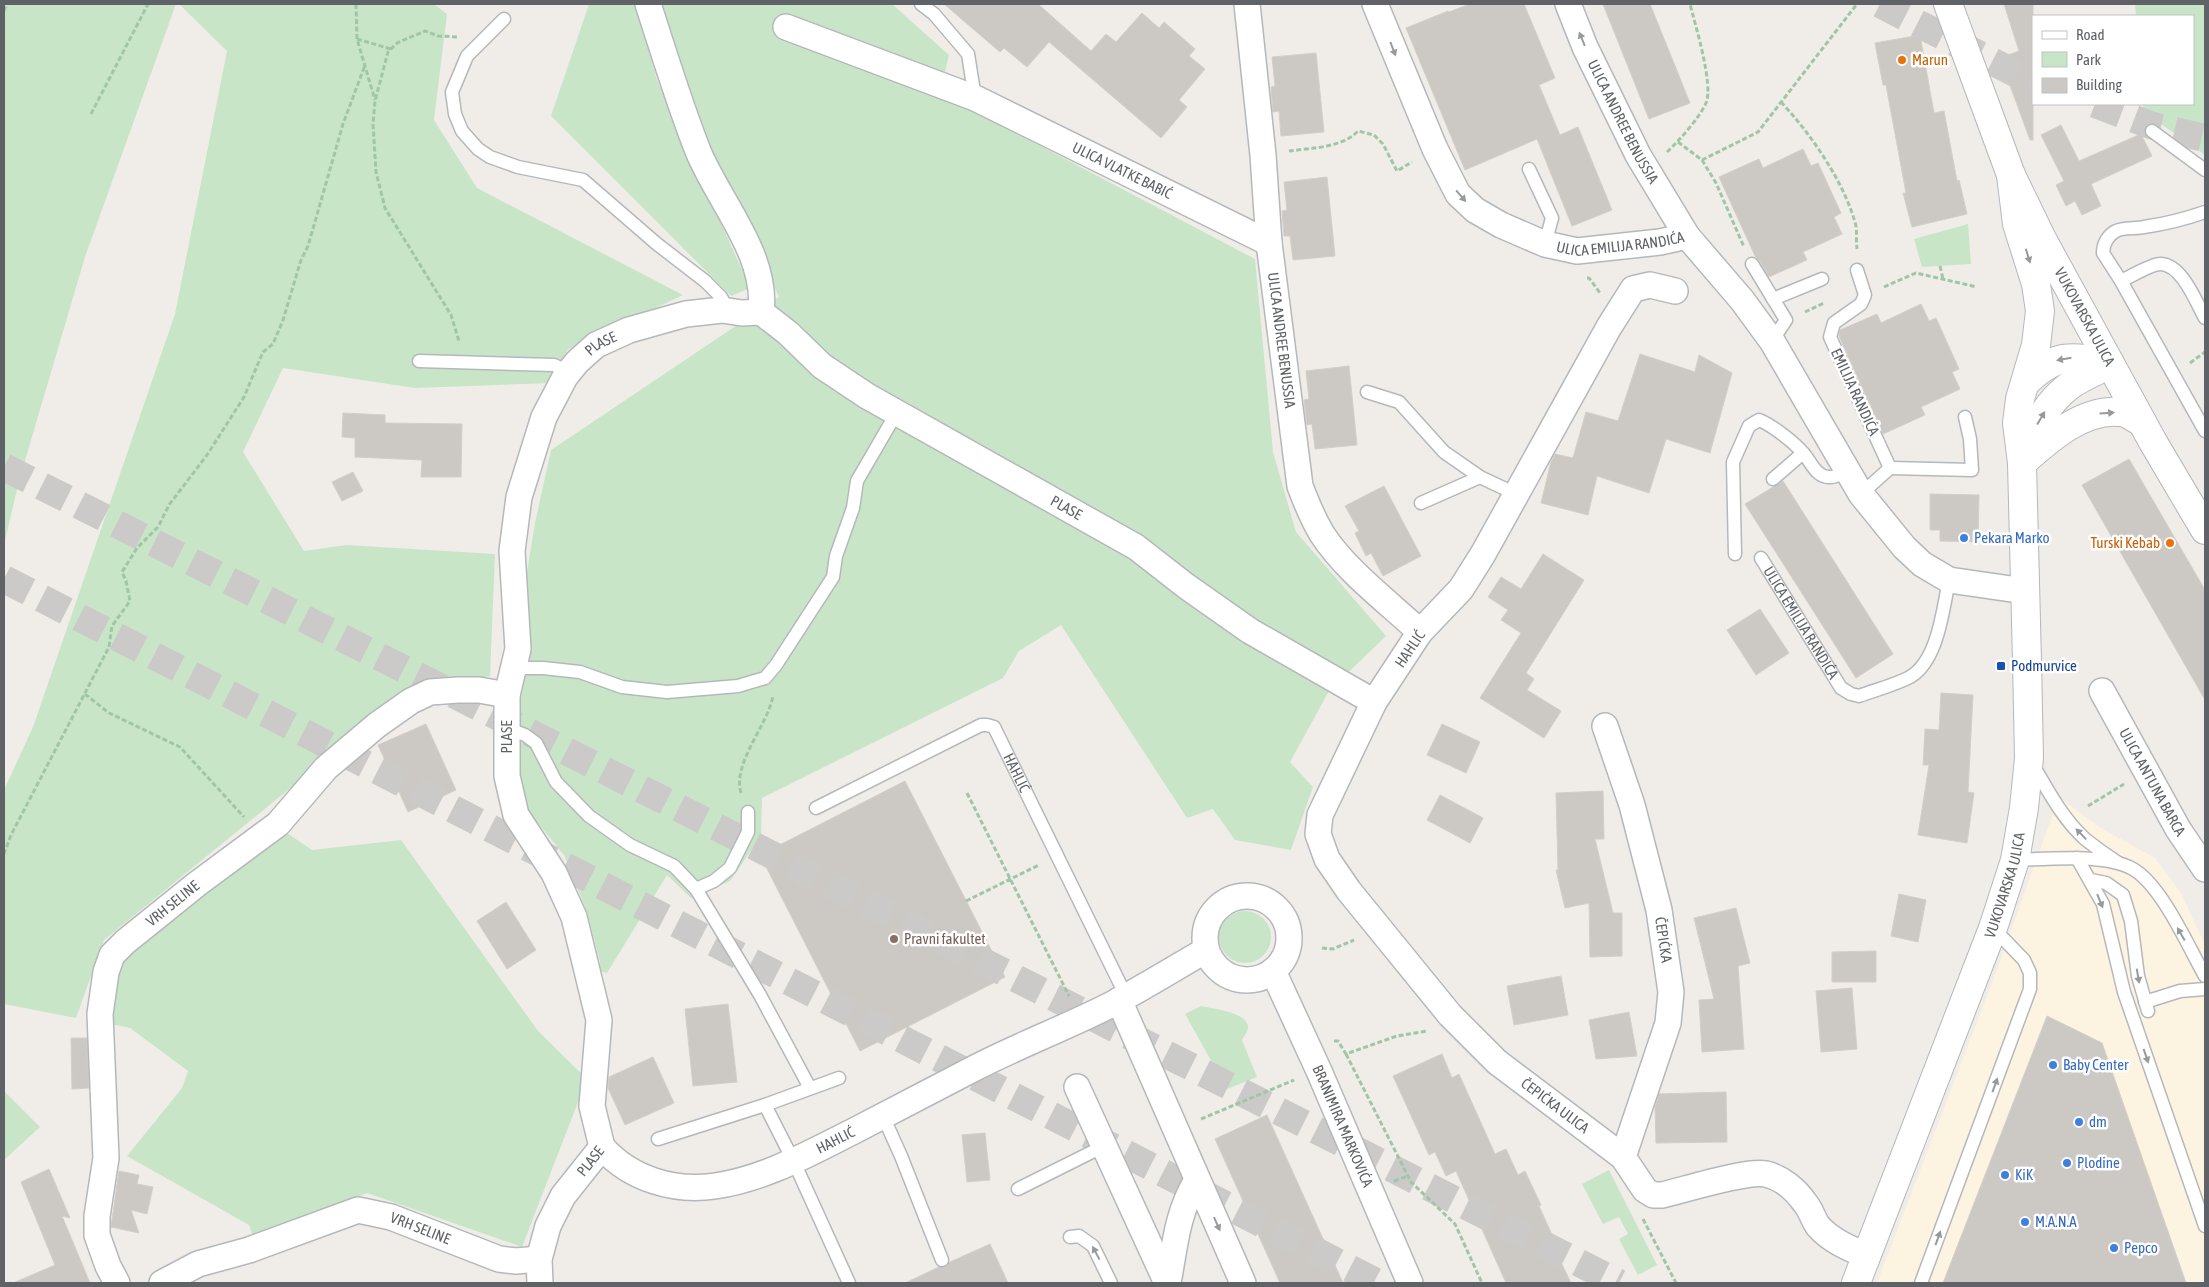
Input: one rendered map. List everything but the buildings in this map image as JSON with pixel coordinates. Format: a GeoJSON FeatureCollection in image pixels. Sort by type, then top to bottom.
{"type":"FeatureCollection","features":[{"type":"Feature","properties":{"kind":"main road","name":"VUKOVARSKA ULICA"},"geometry":{"type":"LineString","coordinates":[[1948,4],[2011,175],[2073,298],[2110,364],[2069,386],[2048,406],[2038,422],[2022,463]]}},
{"type":"Feature","properties":{"kind":"main road","name":"VUKOVARSKA ULICA"},"geometry":{"type":"LineString","coordinates":[[1856,1283],[1994,928],[2015,860],[2024,808],[2029,758],[2022,463],[2017,424],[2020,399],[2036,345],[2040,311],[2036,284],[2017,224],[2011,175]]}},
{"type":"Feature","properties":{"kind":"main road"},"geometry":{"type":"LineString","coordinates":[[2025,383],[2039,369],[2058,359],[2079,357],[2110,364],[2205,530]]}},
{"type":"Feature","properties":{"kind":"main road"},"geometry":{"type":"LineString","coordinates":[[2022,463],[2059,433],[2080,420],[2094,415],[2105,412],[2123,412],[2142,422]]}},
{"type":"Feature","properties":{"kind":"street"},"geometry":{"type":"LineString","coordinates":[[648,4],[675,89],[699,154],[756,264],[763,294],[761,312]]}},
{"type":"Feature","properties":{"kind":"street","name":"ULICA ANDREE BENUSSIA"},"geometry":{"type":"LineString","coordinates":[[1247,4],[1263,155],[1269,243],[1300,486],[1310,511],[1323,535],[1347,564],[1420,632]]}},
{"type":"Feature","properties":{"kind":"street","name":"ULICA EMILIJA RANDIĆA"},"geometry":{"type":"LineString","coordinates":[[1375,4],[1434,149],[1458,194],[1474,210],[1500,225],[1545,244],[1577,251],[1660,242],[1687,236],[1742,300],[1772,341],[1861,494],[1910,553],[1922,564],[1950,580],[2025,591]]}},
{"type":"Feature","properties":{"kind":"street","name":"ULICA ANDREE BENUSSIA"},"geometry":{"type":"LineString","coordinates":[[1568,4],[1585,47],[1638,155],[1687,236]]}},
{"type":"Feature","properties":{"kind":"street","name":"ULICA VLATKE BABIĆ"},"geometry":{"type":"LineString","coordinates":[[786,27],[975,98],[1269,243]]}},
{"type":"Feature","properties":{"kind":"street","name":"HAHLIĆ"},"geometry":{"type":"LineString","coordinates":[[1320,815],[1374,702],[1420,632],[1461,589],[1483,554],[1604,336],[1633,289],[1650,285],[1675,291]]}},
{"type":"Feature","properties":{"kind":"street","name":"PLASE"},"geometry":{"type":"LineString","coordinates":[[539,1271],[548,1226],[563,1196],[602,1147],[592,1106],[600,1020],[574,917],[554,873],[516,816],[507,776],[508,695],[518,649],[512,551],[519,497],[544,417],[569,372],[596,345],[629,330],[686,314],[761,312],[822,366],[867,396],[1136,547],[1186,586],[1250,631],[1374,702]]}},
{"type":"Feature","properties":{"kind":"street","name":"VRH SELINE"},"geometry":{"type":"LineString","coordinates":[[117,1283],[108,1266],[97,1235],[97,1216],[106,1158],[100,1014],[106,972],[112,955],[124,942],[278,824],[326,768],[377,725],[411,701],[430,692],[458,690],[479,690],[508,695]]}},
{"type":"Feature","properties":{"kind":"street","name":"ULICA ANTUNA BARCA"},"geometry":{"type":"LineString","coordinates":[[2102,691],[2178,829],[2204,865]]}},
{"type":"Feature","properties":{"kind":"street","name":"ČEPIĆKA"},"geometry":{"type":"LineString","coordinates":[[1605,726],[1632,805],[1659,910],[1671,992],[1668,1024],[1623,1156]]}},
{"type":"Feature","properties":{"kind":"street","name":"ČEPIĆKA ULICA"},"geometry":{"type":"LineString","coordinates":[[1320,815],[1318,834],[1327,859],[1349,892],[1450,1015],[1497,1062],[1623,1156],[1646,1190],[1653,1195],[1662,1195],[1748,1174],[1765,1174],[1779,1179],[1794,1190],[1806,1204],[1818,1226],[1838,1243],[1867,1256]]}},
{"type":"Feature","properties":{"kind":"street"},"geometry":{"type":"LineString","coordinates":[[1251,896],[1264,900],[1276,907],[1284,918],[1289,931],[1288,945],[1284,958],[1273,971],[1259,979],[1246,981],[1233,978],[1221,972],[1212,962],[1206,950],[1204,937],[1207,923],[1214,911],[1224,902],[1237,897],[1251,896]]}},
{"type":"Feature","properties":{"kind":"street","name":"HAHLIĆ"},"geometry":{"type":"LineString","coordinates":[[602,1147],[613,1160],[627,1170],[654,1181],[679,1187],[713,1186],[741,1182],[794,1162],[1017,1046],[1123,998],[1206,950]]}},
{"type":"Feature","properties":{"kind":"street","name":"BRANIMIRA MARKOVIĆA"},"geometry":{"type":"LineString","coordinates":[[1273,971],[1323,1079],[1410,1283]]}},
{"type":"Feature","properties":{"kind":"street","name":"HAHLIĆ"},"geometry":{"type":"LineString","coordinates":[[1123,998],[1197,1180],[1242,1283]]}},
{"type":"Feature","properties":{"kind":"street"},"geometry":{"type":"LineString","coordinates":[[1077,1087],[1167,1283]]}},
{"type":"Feature","properties":{"kind":"street"},"geometry":{"type":"LineString","coordinates":[[1167,1283],[1180,1214],[1197,1180]]}},
{"type":"Feature","properties":{"kind":"street","name":"VRH SELINE"},"geometry":{"type":"LineString","coordinates":[[162,1283],[198,1264],[256,1247],[358,1210],[391,1217],[499,1259],[516,1261],[539,1271]]}},
{"type":"Feature","properties":{"kind":"lane"},"geometry":{"type":"LineString","coordinates":[[921,4],[934,14],[968,54],[975,98]]}},
{"type":"Feature","properties":{"kind":"lane"},"geometry":{"type":"LineString","coordinates":[[504,20],[467,56],[452,92],[455,114],[462,132],[478,149],[490,157],[518,167],[583,180],[657,244],[705,281],[721,297],[729,312]]}},
{"type":"Feature","properties":{"kind":"lane"},"geometry":{"type":"LineString","coordinates":[[2152,131],[2205,170]]}},
{"type":"Feature","properties":{"kind":"lane"},"geometry":{"type":"LineString","coordinates":[[1530,169],[1552,218],[1545,244]]}},
{"type":"Feature","properties":{"kind":"lane"},"geometry":{"type":"LineString","coordinates":[[2205,212],[2168,223],[2130,230],[2119,229],[2111,234],[2105,242],[2103,253],[2121,281],[2205,431]]}},
{"type":"Feature","properties":{"kind":"lane"},"geometry":{"type":"LineString","coordinates":[[1752,264],[1786,320],[1772,341]]}},
{"type":"Feature","properties":{"kind":"lane"},"geometry":{"type":"LineString","coordinates":[[2121,281],[2159,264],[2175,268],[2205,318]]}},
{"type":"Feature","properties":{"kind":"lane"},"geometry":{"type":"LineString","coordinates":[[1857,270],[1865,295]]}},
{"type":"Feature","properties":{"kind":"lane"},"geometry":{"type":"LineString","coordinates":[[1773,300],[1822,279]]}},
{"type":"Feature","properties":{"kind":"lane","name":"EMILIJA RANDIĆA"},"geometry":{"type":"LineString","coordinates":[[1865,295],[1861,304],[1834,323],[1830,337],[1890,468]]}},
{"type":"Feature","properties":{"kind":"lane"},"geometry":{"type":"LineString","coordinates":[[418,360],[554,366],[569,372]]}},
{"type":"Feature","properties":{"kind":"lane"},"geometry":{"type":"LineString","coordinates":[[1367,392],[1399,402],[1444,452],[1480,477],[1516,494]]}},
{"type":"Feature","properties":{"kind":"lane"},"geometry":{"type":"LineString","coordinates":[[514,668],[543,668],[580,672],[622,687],[667,692],[738,686],[766,678],[833,577],[836,556],[853,508],[857,481],[898,412]]}},
{"type":"Feature","properties":{"kind":"lane"},"geometry":{"type":"LineString","coordinates":[[1861,494],[1890,468],[1972,470],[1970,439],[1965,417]]}},
{"type":"Feature","properties":{"kind":"lane"},"geometry":{"type":"LineString","coordinates":[[1735,554],[1734,462],[1749,426],[1760,420],[1767,423],[1803,453],[1816,471],[1825,476],[1831,478],[1847,470]]}},
{"type":"Feature","properties":{"kind":"lane"},"geometry":{"type":"LineString","coordinates":[[1773,479],[1803,453]]}},
{"type":"Feature","properties":{"kind":"lane"},"geometry":{"type":"LineString","coordinates":[[1421,503],[1480,477]]}},
{"type":"Feature","properties":{"kind":"lane","name":"ULICA EMILIJA RANDIĆA"},"geometry":{"type":"LineString","coordinates":[[1760,558],[1841,688],[1851,694],[1860,696],[1910,677],[1925,662],[1940,624],[1950,580]]}},
{"type":"Feature","properties":{"kind":"lane","name":"HAHLIĆ"},"geometry":{"type":"LineString","coordinates":[[816,808],[981,725],[994,727],[1123,998]]}},
{"type":"Feature","properties":{"kind":"lane"},"geometry":{"type":"LineString","coordinates":[[507,728],[525,735],[536,743],[556,782],[589,816],[630,845],[674,866],[696,889],[760,995],[810,1088]]}},
{"type":"Feature","properties":{"kind":"lane"},"geometry":{"type":"LineString","coordinates":[[2029,758],[2060,810],[2084,838],[2119,864],[2141,875],[2156,890],[2205,976]]}},
{"type":"Feature","properties":{"kind":"lane"},"geometry":{"type":"LineString","coordinates":[[696,889],[714,881],[730,868],[748,832],[748,812]]}},
{"type":"Feature","properties":{"kind":"lane"},"geometry":{"type":"LineString","coordinates":[[2015,860],[2077,858],[2119,864]]}},
{"type":"Feature","properties":{"kind":"lane"},"geometry":{"type":"LineString","coordinates":[[2077,858],[2103,904],[2124,992],[2205,1226]]}},
{"type":"Feature","properties":{"kind":"lane"},"geometry":{"type":"LineString","coordinates":[[2091,880],[2106,883],[2123,895],[2131,921],[2138,976],[2147,1006],[2180,991],[2205,990]]}},
{"type":"Feature","properties":{"kind":"lane"},"geometry":{"type":"LineString","coordinates":[[1921,1283],[2030,989],[2030,973],[2024,960],[1994,928]]}},
{"type":"Feature","properties":{"kind":"lane"},"geometry":{"type":"LineString","coordinates":[[658,1139],[765,1105],[839,1078]]}},
{"type":"Feature","properties":{"kind":"lane"},"geometry":{"type":"LineString","coordinates":[[765,1105],[794,1162],[849,1283]]}},
{"type":"Feature","properties":{"kind":"lane"},"geometry":{"type":"LineString","coordinates":[[883,1116],[942,1260]]}},
{"type":"Feature","properties":{"kind":"lane"},"geometry":{"type":"LineString","coordinates":[[1018,1189],[1104,1146]]}},
{"type":"Feature","properties":{"kind":"lane"},"geometry":{"type":"LineString","coordinates":[[1070,1237],[1079,1236],[1093,1246],[1111,1283]]}},
{"type":"Feature","properties":{"kind":"path"},"geometry":{"type":"LineString","coordinates":[[4,11],[7,4]]}},
{"type":"Feature","properties":{"kind":"path"},"geometry":{"type":"LineString","coordinates":[[91,114],[148,4]]}},
{"type":"Feature","properties":{"kind":"path"},"geometry":{"type":"LineString","coordinates":[[356,4],[357,39],[375,101]]}},
{"type":"Feature","properties":{"kind":"path"},"geometry":{"type":"LineString","coordinates":[[1665,154],[1678,142],[1707,102],[1709,87],[1690,4]]}},
{"type":"Feature","properties":{"kind":"path"},"geometry":{"type":"LineString","coordinates":[[1702,160],[1758,132],[1857,4]]}},
{"type":"Feature","properties":{"kind":"path"},"geometry":{"type":"LineString","coordinates":[[464,362],[462,349],[451,315],[385,208],[376,172],[373,124],[375,101],[388,52],[396,42],[425,31],[438,36],[456,36],[479,45]]}},
{"type":"Feature","properties":{"kind":"path"},"geometry":{"type":"LineString","coordinates":[[357,39],[391,49]]}},
{"type":"Feature","properties":{"kind":"path"},"geometry":{"type":"LineString","coordinates":[[4,854],[11,835],[109,647],[112,626],[130,601],[122,572],[137,548],[158,527],[169,505],[206,455],[244,397],[263,352],[272,344],[283,320],[301,260],[308,246],[343,124],[365,65]]}},
{"type":"Feature","properties":{"kind":"path"},"geometry":{"type":"LineString","coordinates":[[1781,102],[1801,124],[1823,154],[1850,210],[1856,228],[1857,270]]}},
{"type":"Feature","properties":{"kind":"path"},"geometry":{"type":"LineString","coordinates":[[1263,155],[1328,145],[1351,138],[1358,131],[1374,135],[1383,144],[1397,171],[1434,149]]}},
{"type":"Feature","properties":{"kind":"path"},"geometry":{"type":"LineString","coordinates":[[1678,142],[1702,160],[1716,183],[1752,264]]}},
{"type":"Feature","properties":{"kind":"path"},"geometry":{"type":"LineString","coordinates":[[1940,266],[1943,279]]}},
{"type":"Feature","properties":{"kind":"path"},"geometry":{"type":"LineString","coordinates":[[1865,295],[1916,272],[1977,286]]}},
{"type":"Feature","properties":{"kind":"path"},"geometry":{"type":"LineString","coordinates":[[2192,361],[2205,352]]}},
{"type":"Feature","properties":{"kind":"path"},"geometry":{"type":"LineString","coordinates":[[748,812],[739,786],[742,767],[773,699],[774,683],[770,673]]}},
{"type":"Feature","properties":{"kind":"path"},"geometry":{"type":"LineString","coordinates":[[85,694],[109,713],[142,727],[180,748],[224,793],[261,837]]}},
{"type":"Feature","properties":{"kind":"path"},"geometry":{"type":"LineString","coordinates":[[2088,806],[2146,771]]}},
{"type":"Feature","properties":{"kind":"path"},"geometry":{"type":"LineString","coordinates":[[968,793],[1069,997]]}},
{"type":"Feature","properties":{"kind":"path"},"geometry":{"type":"LineString","coordinates":[[966,901],[1025,872]]}},
{"type":"Feature","properties":{"kind":"path"},"geometry":{"type":"LineString","coordinates":[[1346,1054],[1397,1036],[1424,1030],[1430,1032]]}},
{"type":"Feature","properties":{"kind":"path"},"geometry":{"type":"LineString","coordinates":[[1338,1042],[1346,1054],[1411,1182],[1455,1224],[1482,1283]]}},
{"type":"Feature","properties":{"kind":"path"},"geometry":{"type":"LineString","coordinates":[[1193,1122],[1302,1077]]}},
{"type":"Feature","properties":{"kind":"path"},"geometry":{"type":"LineString","coordinates":[[1643,1220],[1676,1283]]}},
{"type":"Feature","properties":{"kind":"shaded area"},"geometry":{"type":"Polygon","coordinates":[[[2059,797],[2099,827],[2155,858],[2181,893],[2205,945],[2205,1283],[1877,1283],[1992,983],[2059,797]]]}},
{"type":"Feature","properties":{"kind":"green space"},"geometry":{"type":"Polygon","coordinates":[[[4,4],[176,4],[85,257],[19,481],[4,545],[4,4]]]}},
{"type":"Feature","properties":{"kind":"green space"},"geometry":{"type":"Polygon","coordinates":[[[179,4],[434,4],[447,14],[434,120],[477,188],[683,295],[567,350],[552,383],[415,388],[283,368],[243,452],[304,551],[346,545],[495,554],[490,676],[404,690],[315,768],[104,940],[76,1018],[4,1004],[4,790],[33,727],[175,314],[227,51],[179,4]]]}},
{"type":"Feature","properties":{"kind":"green space"},"geometry":{"type":"Polygon","coordinates":[[[589,4],[635,4],[657,80],[750,288],[731,296],[551,116],[589,4]]]}},
{"type":"Feature","properties":{"kind":"green space"},"geometry":{"type":"Polygon","coordinates":[[[660,4],[892,4],[949,55],[940,93],[1255,259],[1273,452],[1296,532],[1386,636],[1329,691],[1290,762],[1313,787],[1291,850],[1235,840],[1213,809],[1187,818],[1061,625],[1019,651],[1003,678],[762,798],[761,836],[730,881],[691,898],[667,875],[607,973],[600,971],[600,962],[587,912],[564,855],[528,811],[516,753],[520,703],[531,641],[525,584],[535,523],[551,450],[779,297],[674,65],[660,4]]]}},
{"type":"Feature","properties":{"kind":"green space"},"geometry":{"type":"Polygon","coordinates":[[[2135,4],[2205,4],[2205,155],[2144,112],[2143,105],[2194,105],[2194,15],[2136,15],[2135,4]]]}},
{"type":"Feature","properties":{"kind":"green space"},"geometry":{"type":"Polygon","coordinates":[[[1968,224],[1971,264],[1922,267],[1914,239],[1968,224]]]}},
{"type":"Feature","properties":{"kind":"green space"},"geometry":{"type":"Polygon","coordinates":[[[287,833],[312,850],[401,840],[538,1031],[587,1079],[522,1247],[367,1193],[254,1239],[249,1225],[127,1156],[182,1088],[188,1071],[130,1028],[111,1024],[122,953],[287,833]]]}},
{"type":"Feature","properties":{"kind":"green space"},"geometry":{"type":"Polygon","coordinates":[[[1240,911],[1250,911],[1264,918],[1271,932],[1271,942],[1264,956],[1250,963],[1240,963],[1230,959],[1223,952],[1219,942],[1219,932],[1223,922],[1230,915],[1240,911]]]}},
{"type":"Feature","properties":{"kind":"green space"},"geometry":{"type":"Polygon","coordinates":[[[1201,1006],[1230,1012],[1247,1023],[1248,1029],[1242,1040],[1257,1077],[1227,1089],[1185,1014],[1201,1006]]]}},
{"type":"Feature","properties":{"kind":"green space"},"geometry":{"type":"Polygon","coordinates":[[[4,1091],[40,1127],[4,1160],[4,1091]]]}},
{"type":"Feature","properties":{"kind":"green space"},"geometry":{"type":"Polygon","coordinates":[[[1609,1170],[1657,1265],[1638,1275],[1619,1239],[1628,1234],[1619,1217],[1603,1224],[1582,1184],[1609,1170]]]}},
{"type":"Feature","properties":{"kind":"tunnel"},"geometry":{"type":"LineString","coordinates":[[1880,4],[2015,73],[2032,80]]}},
{"type":"Feature","properties":{"kind":"tunnel"},"geometry":{"type":"LineString","coordinates":[[2098,105],[2153,126],[2205,138]]}},
{"type":"Feature","properties":{"kind":"tunnel"},"geometry":{"type":"LineString","coordinates":[[4,467],[1619,1283]]}},
{"type":"Feature","properties":{"kind":"tunnel"},"geometry":{"type":"LineString","coordinates":[[4,579],[1378,1283]]}},
{"type":"Feature","properties":{"kind":"place","name":"Marun"},"geometry":{"type":"Point","coordinates":[1902,60]}},
{"type":"Feature","properties":{"kind":"place","name":"Pekara Marko"},"geometry":{"type":"Point","coordinates":[1964,538]}},
{"type":"Feature","properties":{"kind":"place","name":"Turski Kebab"},"geometry":{"type":"Point","coordinates":[2170,543]}},
{"type":"Feature","properties":{"kind":"place","name":"Podmurvice"},"geometry":{"type":"Point","coordinates":[2001,666]}},
{"type":"Feature","properties":{"kind":"place","name":"Pravni fakultet"},"geometry":{"type":"Point","coordinates":[894,939]}},
{"type":"Feature","properties":{"kind":"place","name":"Baby Center"},"geometry":{"type":"Point","coordinates":[2053,1065]}},
{"type":"Feature","properties":{"kind":"place","name":"dm"},"geometry":{"type":"Point","coordinates":[2079,1122]}},
{"type":"Feature","properties":{"kind":"place","name":"Plodine"},"geometry":{"type":"Point","coordinates":[2067,1163]}},
{"type":"Feature","properties":{"kind":"place","name":"KiK"},"geometry":{"type":"Point","coordinates":[2005,1175]}},
{"type":"Feature","properties":{"kind":"place","name":"M.A.N.A"},"geometry":{"type":"Point","coordinates":[2025,1222]}},
{"type":"Feature","properties":{"kind":"place","name":"Pepco"},"geometry":{"type":"Point","coordinates":[2114,1248]}}]}
